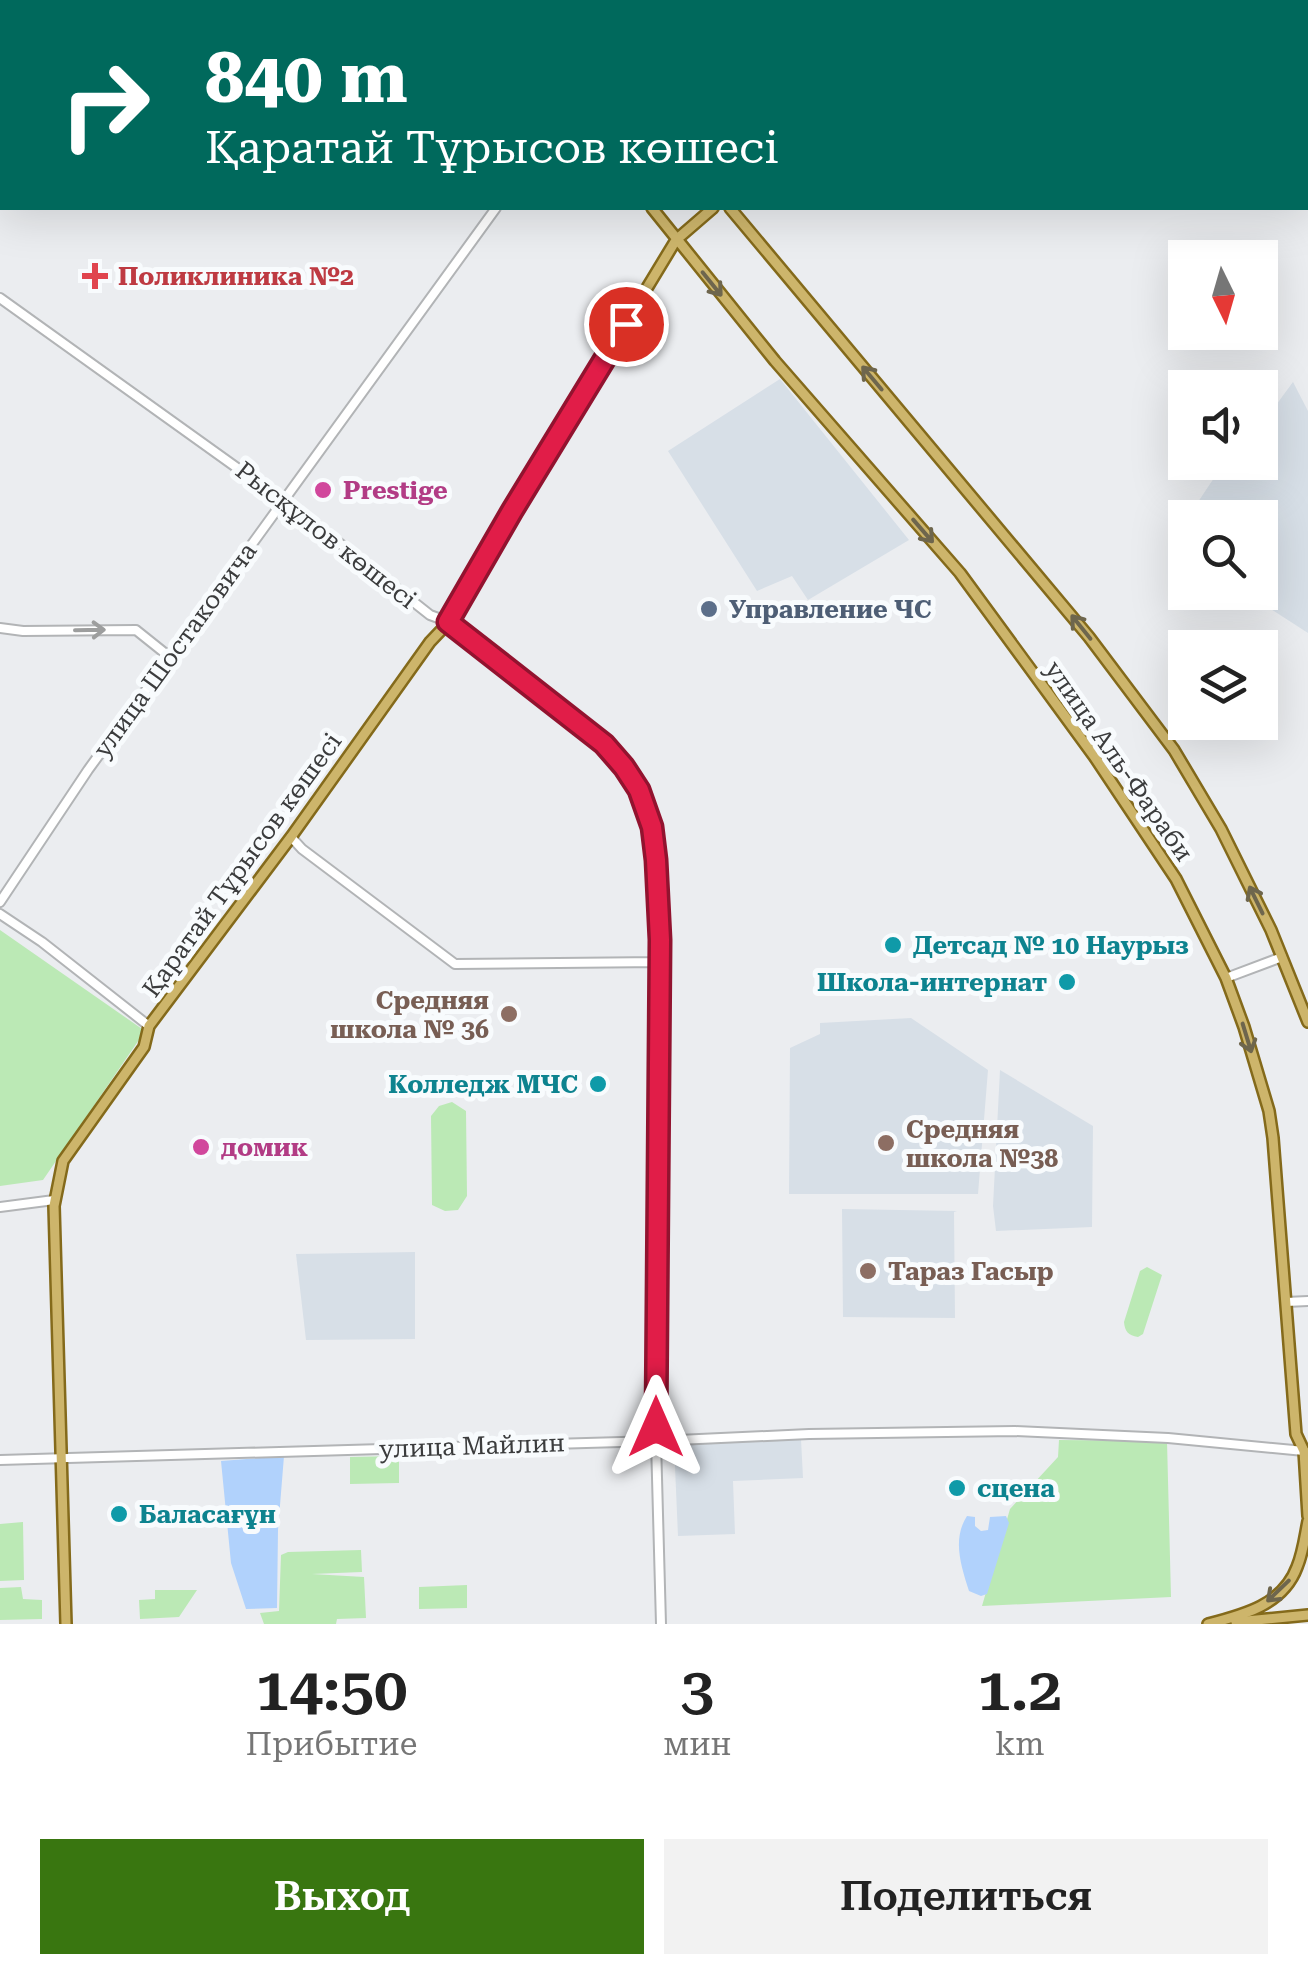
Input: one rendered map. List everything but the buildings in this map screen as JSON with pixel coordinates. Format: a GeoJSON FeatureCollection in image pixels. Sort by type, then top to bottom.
{"type":"FeatureCollection","features":[{"type":"Feature","properties":{"kind":"main road","name":"улица Аль-Фараби"},"geometry":{"type":"LineString","coordinates":[[654,210],[775,361],[960,573],[991,614],[1068,719],[1176,880],[1226,978],[1269,1110],[1296,1434],[1306,1447],[1308,1518],[1298,1566],[1286,1586],[1258,1608],[1211,1624]]}},
{"type":"Feature","properties":{"kind":"main road","name":"Қаратай Тұрысов көшесі"},"geometry":{"type":"LineString","coordinates":[[66,1624],[54,1200],[62,1161],[144,1047],[149,1026],[448,622],[676,240],[711,210]]}},
{"type":"Feature","properties":{"kind":"main road","name":"улица Аль-Фараби"},"geometry":{"type":"LineString","coordinates":[[732,210],[1089,637],[1174,750],[1221,829],[1282,957],[1308,1022]]}},
{"type":"Feature","properties":{"kind":"main road"},"geometry":{"type":"LineString","coordinates":[[1295,1409],[1308,1409]]}},
{"type":"Feature","properties":{"kind":"main road"},"geometry":{"type":"LineString","coordinates":[[1211,1624],[1308,1615]]}},
{"type":"Feature","properties":{"kind":"street","name":"улица Шостаковича"},"geometry":{"type":"LineString","coordinates":[[0,902],[88,770],[495,210]]}},
{"type":"Feature","properties":{"kind":"street","name":"Рысқұлов көшесі"},"geometry":{"type":"LineString","coordinates":[[0,298],[285,500],[430,616],[448,622],[586,728],[624,767],[639,790],[654,843],[660,962],[656,1441],[661,1624]]}},
{"type":"Feature","properties":{"kind":"street"},"geometry":{"type":"LineString","coordinates":[[0,628],[136,630],[171,658]]}},
{"type":"Feature","properties":{"kind":"street"},"geometry":{"type":"LineString","coordinates":[[291,836],[302,849],[455,964],[660,962]]}},
{"type":"Feature","properties":{"kind":"street"},"geometry":{"type":"LineString","coordinates":[[0,914],[149,1026]]}},
{"type":"Feature","properties":{"kind":"street"},"geometry":{"type":"LineString","coordinates":[[1226,978],[1282,957]]}},
{"type":"Feature","properties":{"kind":"street"},"geometry":{"type":"LineString","coordinates":[[0,1207],[54,1200]]}},
{"type":"Feature","properties":{"kind":"street"},"geometry":{"type":"LineString","coordinates":[[1286,1302],[1308,1301]]}},
{"type":"Feature","properties":{"kind":"street","name":"улица Майлин"},"geometry":{"type":"LineString","coordinates":[[0,1460],[1015,1431],[1306,1447]]}},
{"type":"Feature","properties":{"kind":"shaded area"},"geometry":{"type":"Polygon","coordinates":[[[780,379],[909,540],[808,600],[792,576],[757,591],[668,451],[780,379]]]}},
{"type":"Feature","properties":{"kind":"shaded area"},"geometry":{"type":"Polygon","coordinates":[[[1293,382],[1308,411],[1308,633],[1272,610],[1278,610],[1278,500],[1199,500],[1213,480],[1278,480],[1278,402],[1293,382]]]}},
{"type":"Feature","properties":{"kind":"shaded area","name":"Средняя школа №38"},"geometry":{"type":"Polygon","coordinates":[[[911,1018],[988,1070],[978,1194],[789,1194],[790,1048],[820,1034],[820,1023],[911,1018]]]}},
{"type":"Feature","properties":{"kind":"shaded area"},"geometry":{"type":"Polygon","coordinates":[[[1000,1070],[1093,1126],[1092,1227],[996,1231],[993,1206],[1000,1070]]]}},
{"type":"Feature","properties":{"kind":"shaded area"},"geometry":{"type":"Polygon","coordinates":[[[842,1209],[957,1211],[955,1318],[843,1317],[842,1209]]]}},
{"type":"Feature","properties":{"kind":"shaded area"},"geometry":{"type":"Polygon","coordinates":[[[415,1252],[415,1339],[306,1340],[296,1254],[415,1252]]]}},
{"type":"Feature","properties":{"kind":"shaded area"},"geometry":{"type":"Polygon","coordinates":[[[801,1439],[803,1478],[733,1481],[735,1534],[678,1536],[674,1444],[801,1439]]]}},
{"type":"Feature","properties":{"kind":"green space"},"geometry":{"type":"Polygon","coordinates":[[[0,930],[145,1031],[43,1180],[0,1186],[0,930]]]}},
{"type":"Feature","properties":{"kind":"green space"},"geometry":{"type":"Polygon","coordinates":[[[452,1102],[466,1111],[467,1196],[458,1210],[445,1211],[432,1205],[431,1116],[439,1106],[452,1102]]]}},
{"type":"Feature","properties":{"kind":"green space"},"geometry":{"type":"Polygon","coordinates":[[[1147,1267],[1162,1275],[1143,1334],[1138,1337],[1128,1332],[1124,1322],[1140,1271],[1147,1267]]]}},
{"type":"Feature","properties":{"kind":"green space"},"geometry":{"type":"Polygon","coordinates":[[[1059,1440],[1167,1441],[1171,1597],[982,1606],[1010,1509],[1058,1457],[1059,1440]]]}},
{"type":"Feature","properties":{"kind":"green space"},"geometry":{"type":"Polygon","coordinates":[[[399,1456],[399,1483],[350,1484],[350,1457],[399,1456]]]}},
{"type":"Feature","properties":{"kind":"green space"},"geometry":{"type":"Polygon","coordinates":[[[23,1522],[24,1580],[0,1581],[0,1524],[23,1522]]]}},
{"type":"Feature","properties":{"kind":"green space"},"geometry":{"type":"Polygon","coordinates":[[[361,1550],[362,1572],[312,1574],[364,1577],[366,1618],[337,1619],[336,1624],[264,1624],[260,1613],[279,1611],[281,1555],[361,1550]]]}},
{"type":"Feature","properties":{"kind":"green space"},"geometry":{"type":"Polygon","coordinates":[[[467,1585],[467,1608],[419,1609],[419,1587],[467,1585]]]}},
{"type":"Feature","properties":{"kind":"green space"},"geometry":{"type":"Polygon","coordinates":[[[21,1587],[23,1599],[42,1600],[42,1619],[0,1620],[0,1588],[21,1587]]]}},
{"type":"Feature","properties":{"kind":"green space"},"geometry":{"type":"Polygon","coordinates":[[[155,1590],[197,1590],[179,1617],[140,1619],[139,1600],[155,1599],[155,1590]]]}},
{"type":"Feature","properties":{"kind":"water"},"geometry":{"type":"Polygon","coordinates":[[[284,1456],[277,1608],[246,1609],[231,1563],[221,1461],[284,1456]]]}},
{"type":"Feature","properties":{"kind":"water"},"geometry":{"type":"Polygon","coordinates":[[[967,1516],[975,1517],[975,1526],[981,1531],[988,1530],[990,1517],[1006,1516],[1009,1523],[987,1594],[981,1596],[969,1591],[961,1562],[960,1534],[967,1516]]]}},
{"type":"Feature","properties":{"kind":"place","name":"Поликлиника №2"},"geometry":{"type":"Point","coordinates":[95,276]}},
{"type":"Feature","properties":{"kind":"place","name":"Prestige"},"geometry":{"type":"Point","coordinates":[323,490]}},
{"type":"Feature","properties":{"kind":"place","name":"Управление ЧС"},"geometry":{"type":"Point","coordinates":[709,609]}},
{"type":"Feature","properties":{"kind":"place","name":"Детсад № 10 Наурыз"},"geometry":{"type":"Point","coordinates":[893,945]}},
{"type":"Feature","properties":{"kind":"place","name":"Школа-интернат"},"geometry":{"type":"Point","coordinates":[1067,982]}},
{"type":"Feature","properties":{"kind":"place","name":"Средняя школа № 36"},"geometry":{"type":"Point","coordinates":[509,1014]}},
{"type":"Feature","properties":{"kind":"place","name":"Колледж МЧС"},"geometry":{"type":"Point","coordinates":[598,1084]}},
{"type":"Feature","properties":{"kind":"place","name":"Средняя школа №38"},"geometry":{"type":"Point","coordinates":[886,1143]}},
{"type":"Feature","properties":{"kind":"place","name":"домик"},"geometry":{"type":"Point","coordinates":[201,1147]}},
{"type":"Feature","properties":{"kind":"place","name":"Тараз Гасыр"},"geometry":{"type":"Point","coordinates":[868,1271]}},
{"type":"Feature","properties":{"kind":"place","name":"сцена"},"geometry":{"type":"Point","coordinates":[957,1488]}},
{"type":"Feature","properties":{"kind":"place","name":"Баласағұн"},"geometry":{"type":"Point","coordinates":[119,1514]}},
{"type":"Feature","properties":{"kind":"route"},"geometry":{"type":"LineString","coordinates":[[626,324],[448,622],[604,744],[639,790],[652,827],[660,931],[656,1427]]}}]}
